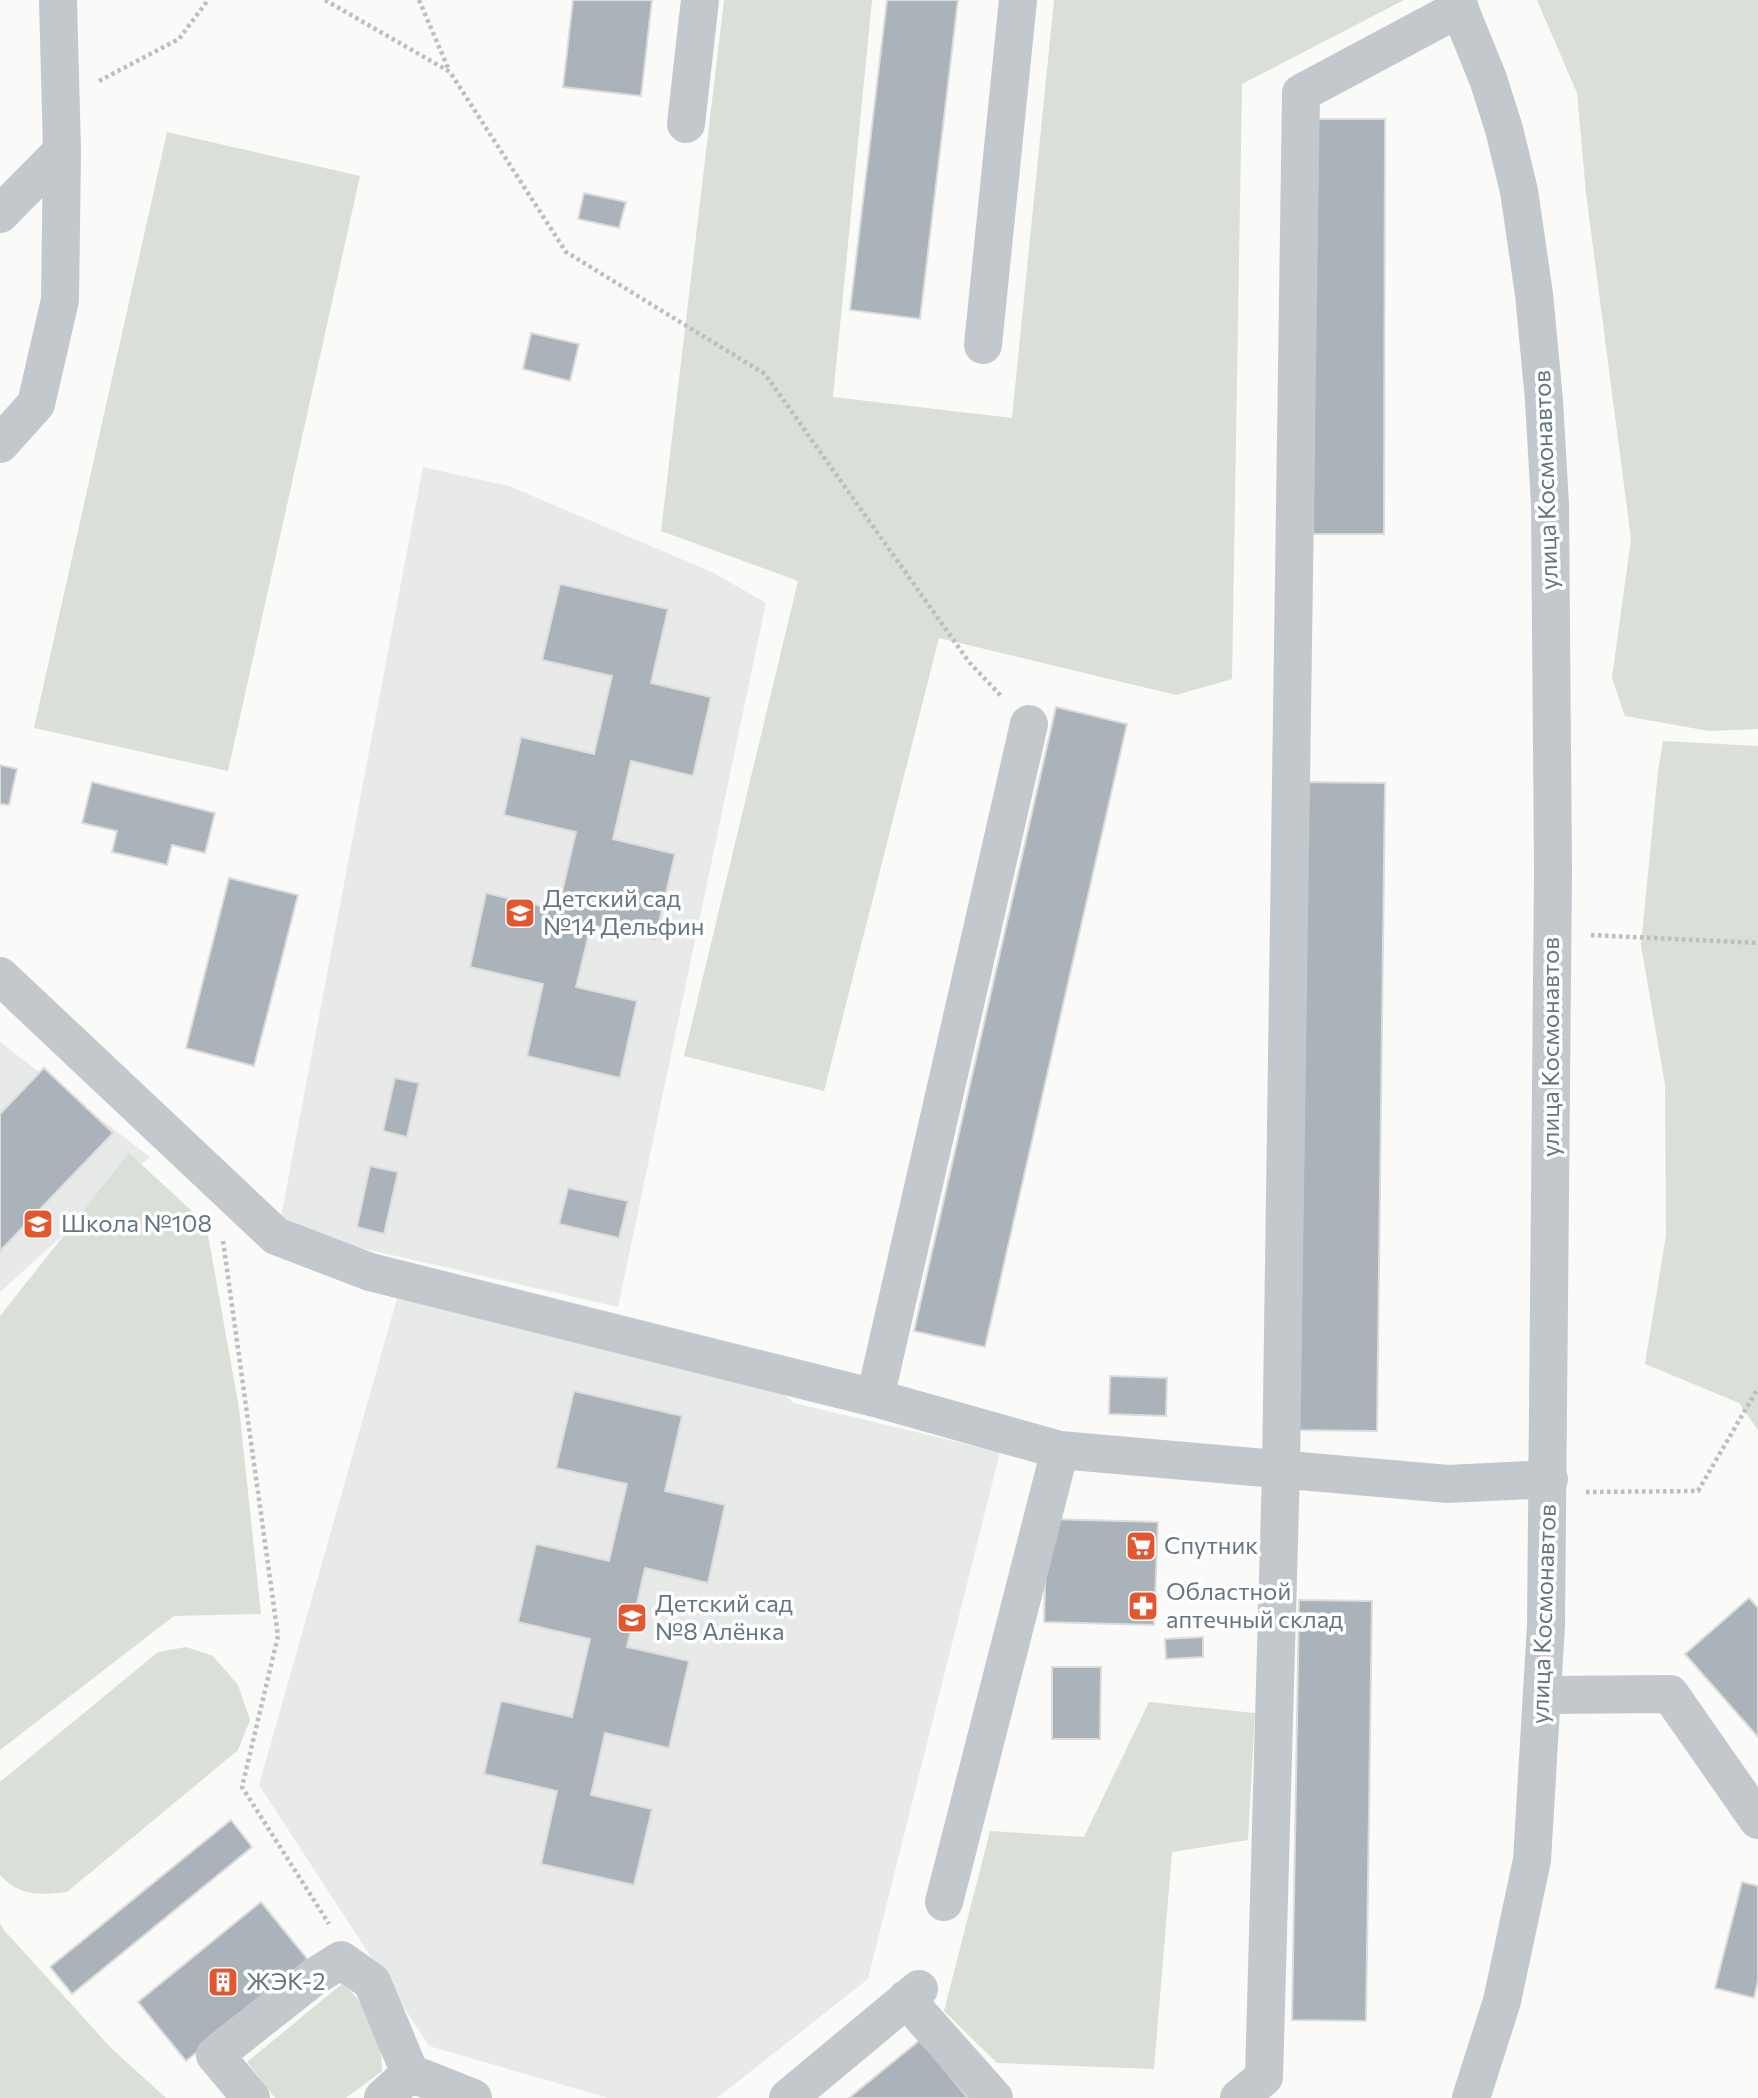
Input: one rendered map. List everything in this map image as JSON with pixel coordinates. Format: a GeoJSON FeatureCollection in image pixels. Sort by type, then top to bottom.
{"type":"FeatureCollection","features":[{"type":"Feature","properties":{"kind":"street"},"geometry":{"type":"LineString","coordinates":[[0,443],[36,404],[60,300],[62,151],[58,0]]}},
{"type":"Feature","properties":{"kind":"street"},"geometry":{"type":"LineString","coordinates":[[686,124],[700,0]]}},
{"type":"Feature","properties":{"kind":"street"},"geometry":{"type":"LineString","coordinates":[[983,345],[1018,0]]}},
{"type":"Feature","properties":{"kind":"street"},"geometry":{"type":"LineString","coordinates":[[1239,2098],[1264,2077],[1281,1470],[1301,93],[1458,4]]}},
{"type":"Feature","properties":{"kind":"street","name":"улица Космонавтов"},"geometry":{"type":"LineString","coordinates":[[1458,4],[1488,79],[1519,191],[1534,294],[1550,505],[1552,934],[1549,1479],[1543,1695],[1532,1860],[1502,2001],[1471,2098]]}},
{"type":"Feature","properties":{"kind":"street"},"geometry":{"type":"LineString","coordinates":[[0,214],[62,151]]}},
{"type":"Feature","properties":{"kind":"street"},"geometry":{"type":"LineString","coordinates":[[875,1398],[1029,724]]}},
{"type":"Feature","properties":{"kind":"street"},"geometry":{"type":"LineString","coordinates":[[1,978],[276,1236],[370,1272],[875,1398],[1060,1450],[1448,1485],[1549,1479]]}},
{"type":"Feature","properties":{"kind":"street"},"geometry":{"type":"LineString","coordinates":[[944,1902],[1060,1450]]}},
{"type":"Feature","properties":{"kind":"street"},"geometry":{"type":"LineString","coordinates":[[1543,1695],[1670,1694],[1758,1821]]}},
{"type":"Feature","properties":{"kind":"street"},"geometry":{"type":"LineString","coordinates":[[251,2098],[215,2054],[341,1959],[372,1982],[396,2085],[473,2098]]}},
{"type":"Feature","properties":{"kind":"street"},"geometry":{"type":"LineString","coordinates":[[788,2098],[913,1994],[994,2098]]}},
{"type":"Feature","properties":{"kind":"path"},"geometry":{"type":"LineString","coordinates":[[61,101],[179,39],[208,0]]}},
{"type":"Feature","properties":{"kind":"path"},"geometry":{"type":"LineString","coordinates":[[325,0],[450,72]]}},
{"type":"Feature","properties":{"kind":"path"},"geometry":{"type":"LineString","coordinates":[[419,0],[450,72],[566,252],[765,374],[969,662],[1029,724]]}},
{"type":"Feature","properties":{"kind":"path"},"geometry":{"type":"LineString","coordinates":[[1552,934],[1758,943]]}},
{"type":"Feature","properties":{"kind":"path"},"geometry":{"type":"LineString","coordinates":[[215,1178],[278,1636],[242,1787],[358,1972]]}},
{"type":"Feature","properties":{"kind":"path"},"geometry":{"type":"LineString","coordinates":[[1549,1479],[1590,1493],[1698,1491],[1758,1388]]}},
{"type":"Feature","properties":{"kind":"shaded area"},"geometry":{"type":"Polygon","coordinates":[[[724,0],[872,0],[833,397],[1012,418],[1054,0],[1404,0],[1242,84],[1232,679],[1176,695],[939,638],[824,1091],[684,1056],[798,581],[661,531],[724,0]]]}},
{"type":"Feature","properties":{"kind":"shaded area"},"geometry":{"type":"Polygon","coordinates":[[[1537,0],[1758,0],[1758,729],[1709,731],[1625,716],[1612,678],[1631,539],[1586,193],[1577,93],[1537,0]]]}},
{"type":"Feature","properties":{"kind":"shaded area"},"geometry":{"type":"Polygon","coordinates":[[[167,132],[360,176],[228,771],[34,728],[167,132]]]}},
{"type":"Feature","properties":{"kind":"shaded area","name":"Детский сад №14 Дельфин"},"geometry":{"type":"Polygon","coordinates":[[[423,467],[509,486],[712,572],[766,603],[618,1307],[340,1243],[280,1222],[423,467]]]}},
{"type":"Feature","properties":{"kind":"shaded area"},"geometry":{"type":"Polygon","coordinates":[[[1663,741],[1758,746],[1758,1430],[1739,1403],[1645,1364],[1666,1235],[1665,1085],[1641,945],[1663,741]]]}},
{"type":"Feature","properties":{"kind":"shaded area","name":"Школа №108"},"geometry":{"type":"Polygon","coordinates":[[[0,1042],[150,1157],[0,1292],[0,1042]]]}},
{"type":"Feature","properties":{"kind":"shaded area"},"geometry":{"type":"Polygon","coordinates":[[[129,1153],[206,1224],[239,1408],[261,1614],[174,1616],[0,1750],[0,1316],[129,1153]]]}},
{"type":"Feature","properties":{"kind":"shaded area","name":"Детский сад №8 Алёнка"},"geometry":{"type":"Polygon","coordinates":[[[398,1295],[772,1384],[794,1403],[1000,1452],[868,1979],[717,2098],[608,2098],[429,2046],[259,1785],[398,1295]]]}},
{"type":"Feature","properties":{"kind":"shaded area"},"geometry":{"type":"Polygon","coordinates":[[[186,1647],[213,1656],[238,1685],[250,1720],[238,1750],[67,1892],[31,1893],[8,1882],[0,1875],[0,1782],[158,1652],[186,1647]]]}},
{"type":"Feature","properties":{"kind":"shaded area"},"geometry":{"type":"Polygon","coordinates":[[[1149,1702],[1255,1713],[1248,1840],[1172,1852],[1154,2069],[997,2063],[944,2011],[990,1831],[1084,1837],[1149,1702]]]}},
{"type":"Feature","properties":{"kind":"shaded area"},"geometry":{"type":"Polygon","coordinates":[[[0,1923],[111,2048],[166,2098],[0,2098],[0,1923]]]}},
{"type":"Feature","properties":{"kind":"shaded area"},"geometry":{"type":"Polygon","coordinates":[[[343,1983],[379,2022],[382,2071],[346,2098],[275,2098],[247,2062],[343,1983]]]}},
{"type":"Feature","properties":{"kind":"building"},"geometry":{"type":"Polygon","coordinates":[[[573,0],[652,0],[641,96],[563,87],[573,0]]]}},
{"type":"Feature","properties":{"kind":"building"},"geometry":{"type":"Polygon","coordinates":[[[887,0],[958,0],[920,319],[850,310],[887,0]]]}},
{"type":"Feature","properties":{"kind":"building"},"geometry":{"type":"Polygon","coordinates":[[[1315,119],[1385,119],[1384,534],[1313,534],[1315,119]]]}},
{"type":"Feature","properties":{"kind":"building"},"geometry":{"type":"Polygon","coordinates":[[[584,193],[626,202],[619,228],[578,219],[584,193]]]}},
{"type":"Feature","properties":{"kind":"building"},"geometry":{"type":"Polygon","coordinates":[[[531,333],[579,344],[570,381],[523,369],[531,333]]]}},
{"type":"Feature","properties":{"kind":"building"},"geometry":{"type":"Polygon","coordinates":[[[560,584],[668,609],[651,683],[711,697],[693,776],[631,761],[613,839],[675,854],[655,940],[591,925],[576,987],[637,1001],[620,1078],[527,1056],[543,984],[470,967],[486,893],[558,910],[576,832],[504,815],[521,737],[594,754],[612,676],[542,660],[560,584]]]}},
{"type":"Feature","properties":{"kind":"building"},"geometry":{"type":"Polygon","coordinates":[[[1056,707],[1127,724],[985,1347],[914,1331],[1056,707]]]}},
{"type":"Feature","properties":{"kind":"building"},"geometry":{"type":"Polygon","coordinates":[[[0,765],[17,769],[9,805],[0,804],[0,765]]]}},
{"type":"Feature","properties":{"kind":"building"},"geometry":{"type":"Polygon","coordinates":[[[92,782],[215,813],[205,853],[172,845],[167,865],[112,852],[117,831],[82,823],[92,782]]]}},
{"type":"Feature","properties":{"kind":"building"},"geometry":{"type":"Polygon","coordinates":[[[1302,782],[1385,783],[1377,1431],[1293,1430],[1302,782]]]}},
{"type":"Feature","properties":{"kind":"building"},"geometry":{"type":"Polygon","coordinates":[[[229,878],[298,895],[254,1066],[186,1048],[229,878]]]}},
{"type":"Feature","properties":{"kind":"building"},"geometry":{"type":"Polygon","coordinates":[[[44,1068],[113,1133],[0,1251],[0,1114],[44,1068]]]}},
{"type":"Feature","properties":{"kind":"building"},"geometry":{"type":"Polygon","coordinates":[[[395,1078],[419,1083],[407,1137],[383,1131],[395,1078]]]}},
{"type":"Feature","properties":{"kind":"building"},"geometry":{"type":"Polygon","coordinates":[[[370,1166],[398,1172],[384,1234],[357,1227],[370,1166]]]}},
{"type":"Feature","properties":{"kind":"building"},"geometry":{"type":"Polygon","coordinates":[[[568,1188],[628,1201],[619,1238],[559,1224],[568,1188]]]}},
{"type":"Feature","properties":{"kind":"building"},"geometry":{"type":"Polygon","coordinates":[[[1110,1376],[1167,1378],[1166,1416],[1109,1414],[1110,1376]]]}},
{"type":"Feature","properties":{"kind":"building"},"geometry":{"type":"Polygon","coordinates":[[[574,1391],[682,1416],[665,1491],[725,1505],[708,1583],[645,1568],[627,1647],[689,1661],[669,1748],[605,1733],[591,1795],[652,1809],[634,1885],[541,1864],[557,1791],[484,1774],[501,1701],[572,1717],[590,1639],[518,1622],[536,1544],[609,1561],[627,1484],[556,1468],[574,1391]]]}},
{"type":"Feature","properties":{"kind":"building"},"geometry":{"type":"Polygon","coordinates":[[[1047,1519],[1158,1522],[1154,1625],[1044,1622],[1047,1519]]]}},
{"type":"Feature","properties":{"kind":"building"},"geometry":{"type":"Polygon","coordinates":[[[1749,1598],[1758,1608],[1758,1737],[1685,1654],[1749,1598]]]}},
{"type":"Feature","properties":{"kind":"building"},"geometry":{"type":"Polygon","coordinates":[[[1299,1600],[1372,1601],[1366,2021],[1292,2020],[1299,1600]]]}},
{"type":"Feature","properties":{"kind":"building"},"geometry":{"type":"Polygon","coordinates":[[[1203,1637],[1203,1657],[1166,1659],[1165,1639],[1203,1637]]]}},
{"type":"Feature","properties":{"kind":"building"},"geometry":{"type":"Polygon","coordinates":[[[1052,1667],[1101,1667],[1100,1739],[1052,1739],[1052,1667]]]}},
{"type":"Feature","properties":{"kind":"building"},"geometry":{"type":"Polygon","coordinates":[[[231,1820],[252,1847],[72,1994],[50,1967],[231,1820]]]}},
{"type":"Feature","properties":{"kind":"building"},"geometry":{"type":"Polygon","coordinates":[[[1742,1882],[1758,1886],[1758,1981],[1754,1998],[1715,1988],[1742,1882]]]}},
{"type":"Feature","properties":{"kind":"building","name":"ЖЭК-2"},"geometry":{"type":"Polygon","coordinates":[[[261,1902],[309,1961],[186,2061],[138,2002],[261,1902]]]}},
{"type":"Feature","properties":{"kind":"building"},"geometry":{"type":"Polygon","coordinates":[[[920,2040],[968,2098],[849,2098],[920,2040]]]}},
{"type":"Feature","properties":{"kind":"place","name":"Детский сад №14 Дельфин"},"geometry":{"type":"Point","coordinates":[520,913]}},
{"type":"Feature","properties":{"kind":"place","name":"Школа №108"},"geometry":{"type":"Point","coordinates":[38,1224]}},
{"type":"Feature","properties":{"kind":"place","name":"Спутник"},"geometry":{"type":"Point","coordinates":[1141,1546]}},
{"type":"Feature","properties":{"kind":"place","name":"Областной аптечный склад"},"geometry":{"type":"Point","coordinates":[1143,1606]}},
{"type":"Feature","properties":{"kind":"place","name":"Детский сад №8 Алёнка"},"geometry":{"type":"Point","coordinates":[632,1618]}},
{"type":"Feature","properties":{"kind":"place","name":"ЖЭК-2"},"geometry":{"type":"Point","coordinates":[223,1982]}}]}
